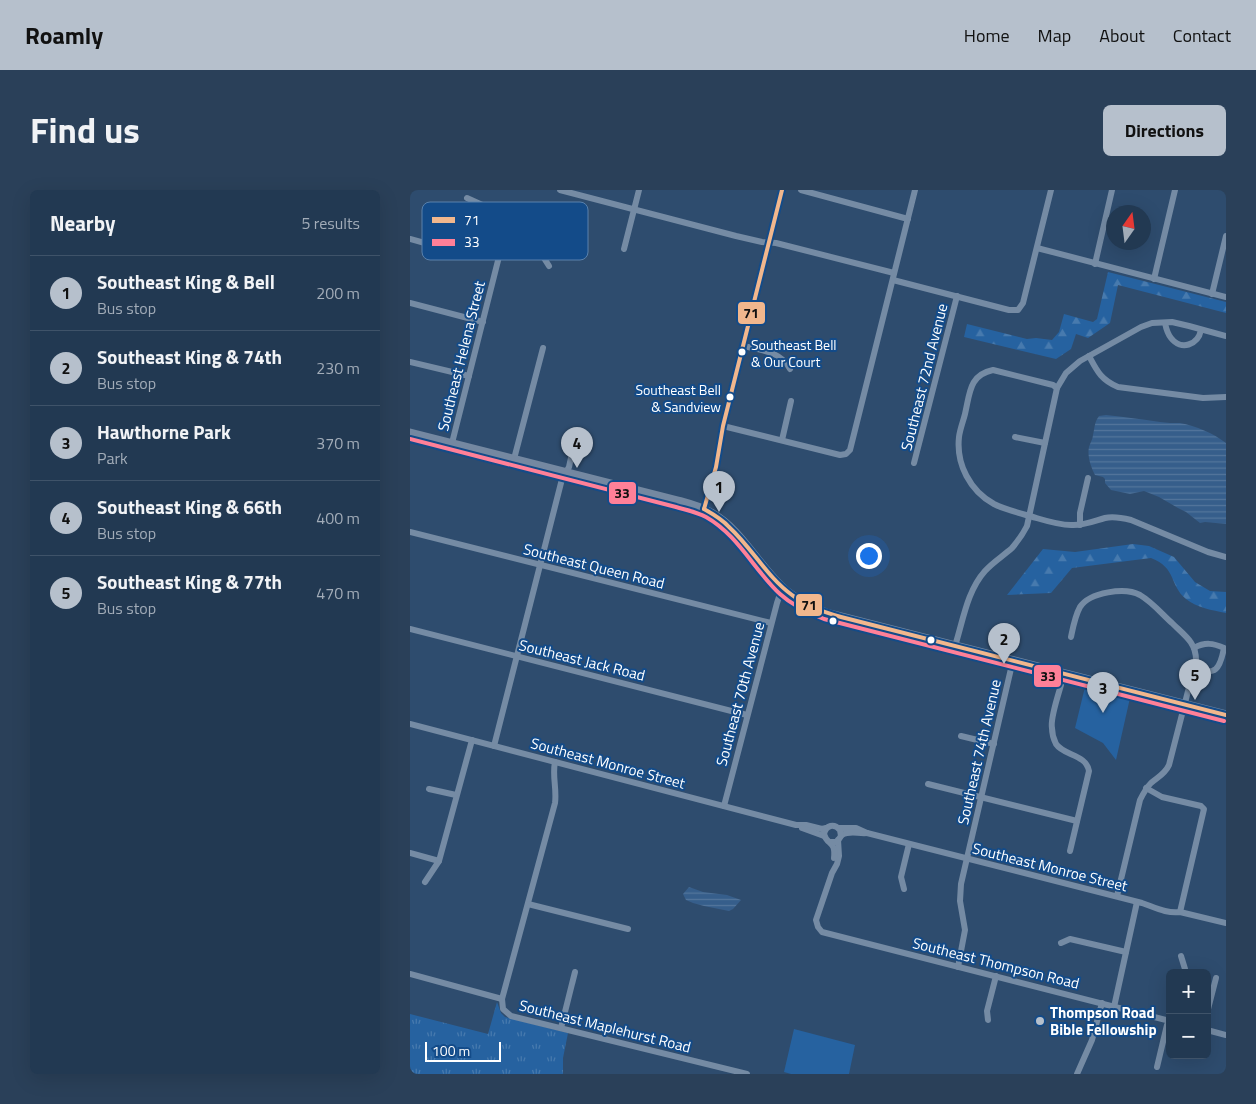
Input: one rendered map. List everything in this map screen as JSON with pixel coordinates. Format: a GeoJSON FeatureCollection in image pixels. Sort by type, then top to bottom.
{"type":"FeatureCollection","features":[{"type":"Feature","properties":{"kind":"main road"},"geometry":{"type":"LineString","coordinates":[[410,433],[704,509],[719,518],[735,532],[785,590],[800,601],[826,613],[1226,715]]}},
{"type":"Feature","properties":{"kind":"street"},"geometry":{"type":"LineString","coordinates":[[560,190],[736,236],[776,244],[1009,310],[1018,310],[1022,305],[1051,190]]}},
{"type":"Feature","properties":{"kind":"street"},"geometry":{"type":"LineString","coordinates":[[624,249],[639,190]]}},
{"type":"Feature","properties":{"kind":"street"},"geometry":{"type":"LineString","coordinates":[[704,509],[716,467],[743,346],[782,190]]}},
{"type":"Feature","properties":{"kind":"street"},"geometry":{"type":"LineString","coordinates":[[801,190],[908,219]]}},
{"type":"Feature","properties":{"kind":"street"},"geometry":{"type":"LineString","coordinates":[[724,426],[840,455],[846,454],[850,450],[915,190]]}},
{"type":"Feature","properties":{"kind":"street"},"geometry":{"type":"LineString","coordinates":[[1095,264],[1112,190]]}},
{"type":"Feature","properties":{"kind":"street"},"geometry":{"type":"LineString","coordinates":[[1154,279],[1175,190]]}},
{"type":"Feature","properties":{"kind":"street"},"geometry":{"type":"LineString","coordinates":[[467,198],[477,202]]}},
{"type":"Feature","properties":{"kind":"street"},"geometry":{"type":"LineString","coordinates":[[1212,294],[1226,236]]}},
{"type":"Feature","properties":{"kind":"street"},"geometry":{"type":"LineString","coordinates":[[1037,248],[1226,297]]}},
{"type":"Feature","properties":{"kind":"street","name":"Southeast Helena Street"},"geometry":{"type":"LineString","coordinates":[[452,443],[499,260]]}},
{"type":"Feature","properties":{"kind":"street"},"geometry":{"type":"LineString","coordinates":[[545,260],[549,266]]}},
{"type":"Feature","properties":{"kind":"street","name":"Southeast 72nd Avenue"},"geometry":{"type":"LineString","coordinates":[[914,463],[957,296]]}},
{"type":"Feature","properties":{"kind":"street"},"geometry":{"type":"LineString","coordinates":[[410,303],[483,322]]}},
{"type":"Feature","properties":{"kind":"street"},"geometry":{"type":"LineString","coordinates":[[1165,322],[1170,337],[1179,344],[1192,343],[1198,339],[1201,330]]}},
{"type":"Feature","properties":{"kind":"street"},"geometry":{"type":"LineString","coordinates":[[955,646],[975,585],[986,569],[1012,548],[1022,536],[1027,526],[1057,388],[1066,373],[1089,356],[1141,327],[1152,323],[1181,324],[1226,336]]}},
{"type":"Feature","properties":{"kind":"street"},"geometry":{"type":"LineString","coordinates":[[743,346],[777,355],[786,362],[790,369]]}},
{"type":"Feature","properties":{"kind":"street"},"geometry":{"type":"LineString","coordinates":[[514,459],[544,348]]}},
{"type":"Feature","properties":{"kind":"street"},"geometry":{"type":"LineString","coordinates":[[1089,356],[1101,376],[1108,383],[1118,387],[1203,398],[1226,397]]}},
{"type":"Feature","properties":{"kind":"street"},"geometry":{"type":"LineString","coordinates":[[410,362],[469,376]]}},
{"type":"Feature","properties":{"kind":"street"},"geometry":{"type":"LineString","coordinates":[[1057,388],[1053,385],[993,370],[985,372],[974,380],[959,436],[960,463],[974,488],[995,504],[1030,516],[1072,526],[1106,518],[1131,520],[1208,552],[1226,557]]}},
{"type":"Feature","properties":{"kind":"street"},"geometry":{"type":"LineString","coordinates":[[782,440],[792,401]]}},
{"type":"Feature","properties":{"kind":"street"},"geometry":{"type":"LineString","coordinates":[[494,746],[562,479],[568,467],[576,435]]}},
{"type":"Feature","properties":{"kind":"street"},"geometry":{"type":"LineString","coordinates":[[1015,437],[1045,443]]}},
{"type":"Feature","properties":{"kind":"street"},"geometry":{"type":"LineString","coordinates":[[1080,524],[1080,513],[1088,478]]}},
{"type":"Feature","properties":{"kind":"street","name":"Southeast Queen Road"},"geometry":{"type":"LineString","coordinates":[[410,532],[771,623]]}},
{"type":"Feature","properties":{"kind":"street","name":"Southeast 70th Avenue"},"geometry":{"type":"LineString","coordinates":[[724,806],[771,623],[778,600],[785,590]]}},
{"type":"Feature","properties":{"kind":"street"},"geometry":{"type":"LineString","coordinates":[[1071,637],[1076,616],[1084,602],[1095,596],[1120,591],[1131,592],[1147,599],[1191,642],[1196,653],[1194,669],[1169,765],[1164,774],[1146,788],[1138,805],[1117,896]]}},
{"type":"Feature","properties":{"kind":"street","name":"Southeast Jack Road"},"geometry":{"type":"LineString","coordinates":[[410,629],[747,716]]}},
{"type":"Feature","properties":{"kind":"street"},"geometry":{"type":"LineString","coordinates":[[1194,648],[1208,643],[1224,648],[1219,666],[1214,670],[1203,672],[1194,669]]}},
{"type":"Feature","properties":{"kind":"street","name":"Southeast 74th Avenue"},"geometry":{"type":"LineString","coordinates":[[958,966],[965,930],[960,896],[1013,660]]}},
{"type":"Feature","properties":{"kind":"street"},"geometry":{"type":"LineString","coordinates":[[1060,685],[1051,727],[1056,743],[1088,765],[1070,851]]}},
{"type":"Feature","properties":{"kind":"street","name":"Southeast Monroe Street"},"geometry":{"type":"LineString","coordinates":[[410,724],[799,826],[826,828]]}},
{"type":"Feature","properties":{"kind":"street"},"geometry":{"type":"LineString","coordinates":[[961,736],[994,744]]}},
{"type":"Feature","properties":{"kind":"street"},"geometry":{"type":"LineString","coordinates":[[425,882],[439,861],[472,740]]}},
{"type":"Feature","properties":{"kind":"street","name":"Southeast Maplehurst Road"},"geometry":{"type":"LineString","coordinates":[[555,762],[556,797],[502,999],[504,1009],[510,1016],[747,1074]]}},
{"type":"Feature","properties":{"kind":"street"},"geometry":{"type":"LineString","coordinates":[[928,784],[1077,821]]}},
{"type":"Feature","properties":{"kind":"street"},"geometry":{"type":"LineString","coordinates":[[1146,788],[1162,797],[1201,806],[1204,809],[1180,912]]}},
{"type":"Feature","properties":{"kind":"street"},"geometry":{"type":"LineString","coordinates":[[429,789],[456,796]]}},
{"type":"Feature","properties":{"kind":"street","name":"Southeast Monroe Street"},"geometry":{"type":"LineString","coordinates":[[799,826],[804,830],[824,836]]}},
{"type":"Feature","properties":{"kind":"street"},"geometry":{"type":"LineString","coordinates":[[832,826],[838,828],[841,832],[838,859],[832,873],[833,846],[826,840],[824,832],[826,828],[832,826]]}},
{"type":"Feature","properties":{"kind":"street","name":"Southeast Monroe Street"},"geometry":{"type":"LineString","coordinates":[[838,828],[856,828],[867,833],[1173,912],[1226,923]]}},
{"type":"Feature","properties":{"kind":"street","name":"Southeast Monroe Street"},"geometry":{"type":"LineString","coordinates":[[840,838],[849,832],[867,833]]}},
{"type":"Feature","properties":{"kind":"street"},"geometry":{"type":"LineString","coordinates":[[830,842],[840,838]]}},
{"type":"Feature","properties":{"kind":"street"},"geometry":{"type":"LineString","coordinates":[[904,889],[901,877],[909,844]]}},
{"type":"Feature","properties":{"kind":"street"},"geometry":{"type":"LineString","coordinates":[[410,853],[439,861]]}},
{"type":"Feature","properties":{"kind":"street","name":"Southeast Thompson Road"},"geometry":{"type":"LineString","coordinates":[[832,873],[816,922],[822,932],[1166,1020]]}},
{"type":"Feature","properties":{"kind":"street"},"geometry":{"type":"LineString","coordinates":[[1114,1006],[1137,902]]}},
{"type":"Feature","properties":{"kind":"street"},"geometry":{"type":"LineString","coordinates":[[528,904],[628,929]]}},
{"type":"Feature","properties":{"kind":"street"},"geometry":{"type":"LineString","coordinates":[[1061,943],[1070,939],[1126,952]]}},
{"type":"Feature","properties":{"kind":"street"},"geometry":{"type":"LineString","coordinates":[[1181,956],[1185,969]]}},
{"type":"Feature","properties":{"kind":"street"},"geometry":{"type":"LineString","coordinates":[[561,1028],[575,972]]}},
{"type":"Feature","properties":{"kind":"street"},"geometry":{"type":"LineString","coordinates":[[410,974],[502,999]]}},
{"type":"Feature","properties":{"kind":"street"},"geometry":{"type":"LineString","coordinates":[[988,1020],[987,1011],[996,976]]}},
{"type":"Feature","properties":{"kind":"street"},"geometry":{"type":"LineString","coordinates":[[1211,997],[1216,978]]}},
{"type":"Feature","properties":{"kind":"street"},"geometry":{"type":"LineString","coordinates":[[1077,1074],[1092,1040],[1102,1003]]}},
{"type":"Feature","properties":{"kind":"street"},"geometry":{"type":"LineString","coordinates":[[1157,1068],[1166,1029]]}},
{"type":"Feature","properties":{"kind":"street"},"geometry":{"type":"LineString","coordinates":[[1211,1031],[1226,1035]]}},
{"type":"Feature","properties":{"kind":"green space"},"geometry":{"type":"Polygon","coordinates":[[[1108,272],[1226,302],[1226,313],[1118,285],[1110,323],[1088,338],[1076,334],[1071,349],[1056,359],[964,337],[967,324],[1027,339],[1052,340],[1059,332],[1064,314],[1093,322],[1097,319],[1108,272]]]}},
{"type":"Feature","properties":{"kind":"green space"},"geometry":{"type":"Polygon","coordinates":[[[1133,544],[1149,546],[1174,557],[1195,582],[1210,591],[1226,592],[1226,613],[1200,607],[1190,602],[1181,594],[1165,567],[1151,558],[1072,568],[1051,593],[1007,595],[1043,549],[1075,552],[1133,544]]]}},
{"type":"Feature","properties":{"kind":"green space"},"geometry":{"type":"Polygon","coordinates":[[[1085,687],[1130,698],[1116,760],[1103,743],[1075,728],[1085,687]]]}},
{"type":"Feature","properties":{"kind":"green space"},"geometry":{"type":"Polygon","coordinates":[[[497,1002],[501,1013],[505,1017],[568,1033],[563,1058],[563,1074],[410,1074],[410,1014],[488,1034],[497,1002]]]}},
{"type":"Feature","properties":{"kind":"green space"},"geometry":{"type":"Polygon","coordinates":[[[794,1029],[855,1045],[849,1074],[791,1074],[784,1072],[794,1029]]]}},
{"type":"Feature","properties":{"kind":"shaded area"},"geometry":{"type":"Polygon","coordinates":[[[1106,415],[1186,424],[1210,433],[1226,443],[1226,524],[1200,523],[1186,512],[1144,491],[1130,494],[1111,490],[1103,477],[1095,475],[1089,454],[1096,421],[1099,416],[1106,415]]]}},
{"type":"Feature","properties":{"kind":"shaded area"},"geometry":{"type":"Polygon","coordinates":[[[689,887],[741,900],[729,911],[704,906],[686,900],[683,894],[689,887]]]}},
{"type":"Feature","properties":{"kind":"transit line","name":"71"},"geometry":{"type":"LineString","coordinates":[[704,509],[716,467],[723,426],[782,190]]}},
{"type":"Feature","properties":{"kind":"transit line","name":"33"},"geometry":{"type":"LineString","coordinates":[[410,439],[703,515],[717,524],[737,543],[780,594],[796,605],[824,619],[1224,721]]}},
{"type":"Feature","properties":{"kind":"transit line","name":"71"},"geometry":{"type":"LineString","coordinates":[[704,509],[726,524],[783,588],[803,602],[821,611],[1226,715]]}},
{"type":"Feature","properties":{"kind":"place","name":"Southeast Bell & Our Court"},"geometry":{"type":"Point","coordinates":[742,352]}},
{"type":"Feature","properties":{"kind":"place","name":"Southeast Bell & Sandview"},"geometry":{"type":"Point","coordinates":[730,397]}},
{"type":"Feature","properties":{"kind":"place","name":"Southeast King & 66th"},"geometry":{"type":"Point","coordinates":[577,468]}},
{"type":"Feature","properties":{"kind":"place","name":"Southeast King & Bell"},"geometry":{"type":"Point","coordinates":[719,512]}},
{"type":"Feature","properties":{"kind":"place","name":"Southeast King & 74th"},"geometry":{"type":"Point","coordinates":[1004,664]}},
{"type":"Feature","properties":{"kind":"place","name":"Southeast King & 77th"},"geometry":{"type":"Point","coordinates":[1195,700]}},
{"type":"Feature","properties":{"kind":"place","name":"Hawthorne Park"},"geometry":{"type":"Point","coordinates":[1103,713]}},
{"type":"Feature","properties":{"kind":"place","name":"Thompson Road Bible Fellowship"},"geometry":{"type":"Point","coordinates":[1040,1021]}}]}
